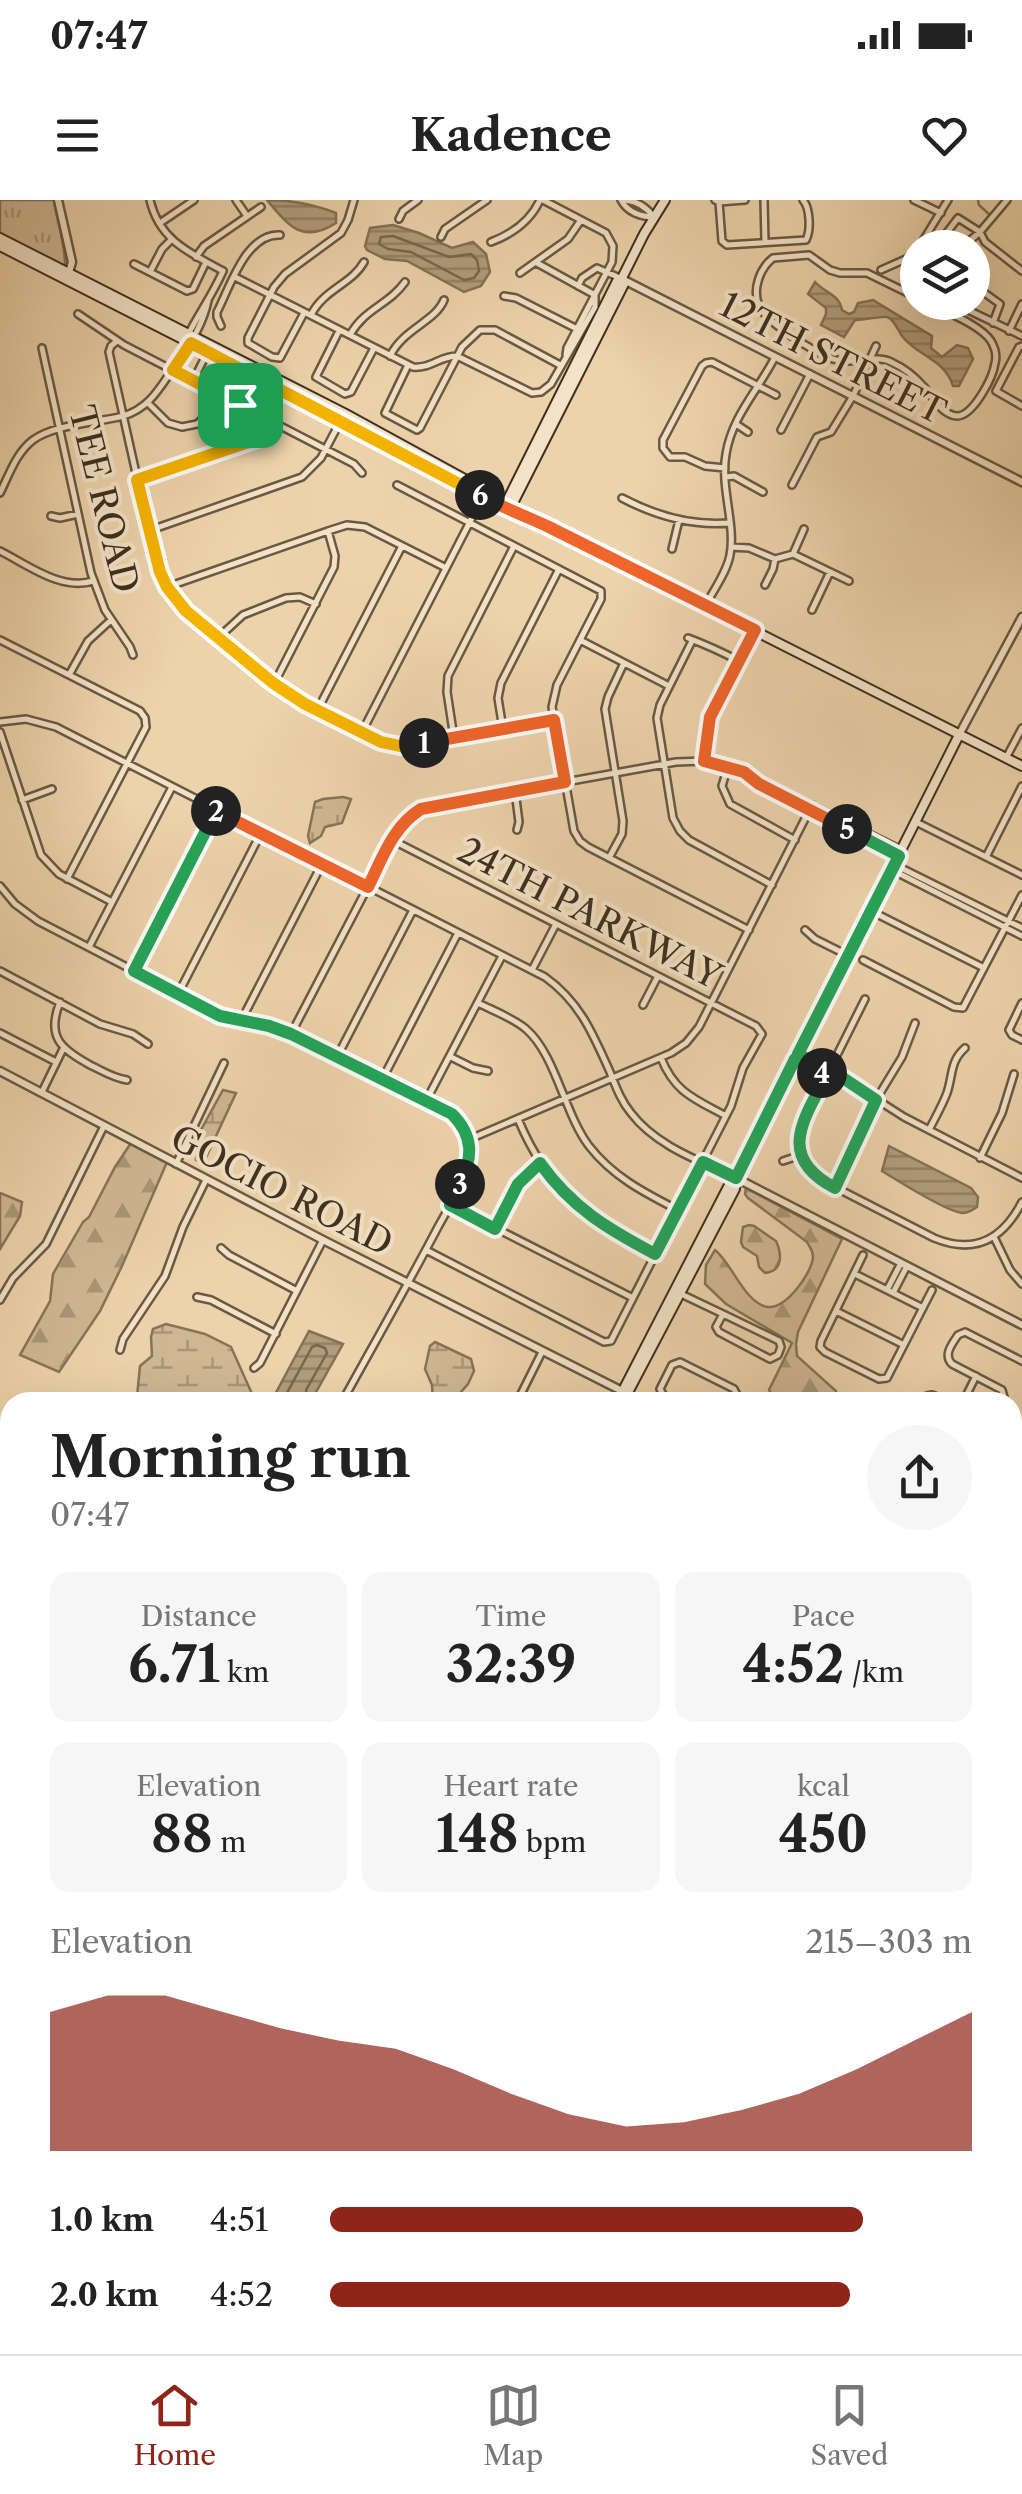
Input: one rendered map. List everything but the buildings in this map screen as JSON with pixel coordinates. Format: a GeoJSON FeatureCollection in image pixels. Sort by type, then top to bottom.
{"type":"FeatureCollection","features":[{"type":"Feature","properties":{"kind":"main road"},"geometry":{"type":"LineString","coordinates":[[510,508],[617,280],[622,278],[664,200]]}},
{"type":"Feature","properties":{"kind":"main road"},"geometry":{"type":"LineString","coordinates":[[0,242],[510,508],[1022,766]]}},
{"type":"Feature","properties":{"kind":"main road"},"geometry":{"type":"LineString","coordinates":[[626,1392],[959,735]]}},
{"type":"Feature","properties":{"kind":"street"},"geometry":{"type":"LineString","coordinates":[[58,200],[72,262],[67,275]]}},
{"type":"Feature","properties":{"kind":"street"},"geometry":{"type":"LineString","coordinates":[[0,493],[26,447],[39,436],[124,416],[148,403],[205,318],[208,301],[223,271],[181,248],[160,223],[150,200]]}},
{"type":"Feature","properties":{"kind":"street"},"geometry":{"type":"LineString","coordinates":[[160,223],[194,200]]}},
{"type":"Feature","properties":{"kind":"street"},"geometry":{"type":"LineString","coordinates":[[236,200],[247,216]]}},
{"type":"Feature","properties":{"kind":"street"},"geometry":{"type":"LineString","coordinates":[[354,200],[340,233],[284,274],[248,338],[250,345],[280,358],[308,313],[323,296],[360,270],[364,262]]}},
{"type":"Feature","properties":{"kind":"street"},"geometry":{"type":"LineString","coordinates":[[399,219],[418,200]]}},
{"type":"Feature","properties":{"kind":"street"},"geometry":{"type":"LineString","coordinates":[[442,237],[445,229],[487,200]]}},
{"type":"Feature","properties":{"kind":"street"},"geometry":{"type":"LineString","coordinates":[[235,277],[408,365],[426,367],[444,357],[458,356],[532,393],[541,392],[548,388],[570,353],[608,271],[614,254],[612,242],[603,231],[541,200],[528,220],[491,242]]}},
{"type":"Feature","properties":{"kind":"street"},"geometry":{"type":"LineString","coordinates":[[623,200],[625,207],[644,217],[654,217]]}},
{"type":"Feature","properties":{"kind":"street"},"geometry":{"type":"LineString","coordinates":[[745,200],[717,201],[725,244],[806,240],[807,207],[803,200]]}},
{"type":"Feature","properties":{"kind":"street"},"geometry":{"type":"LineString","coordinates":[[764,200],[765,243]]}},
{"type":"Feature","properties":{"kind":"street"},"geometry":{"type":"LineString","coordinates":[[914,200],[941,213]]}},
{"type":"Feature","properties":{"kind":"street"},"geometry":{"type":"LineString","coordinates":[[881,270],[908,258],[948,200]]}},
{"type":"Feature","properties":{"kind":"street"},"geometry":{"type":"LineString","coordinates":[[982,230],[1007,200]]}},
{"type":"Feature","properties":{"kind":"street"},"geometry":{"type":"LineString","coordinates":[[196,257],[204,246],[260,207]]}},
{"type":"Feature","properties":{"kind":"street"},"geometry":{"type":"LineString","coordinates":[[948,230],[956,218],[977,230]]}},
{"type":"Feature","properties":{"kind":"street"},"geometry":{"type":"LineString","coordinates":[[520,273],[568,239],[581,220]]}},
{"type":"Feature","properties":{"kind":"street"},"geometry":{"type":"LineString","coordinates":[[222,326],[217,312],[247,251],[268,236],[280,235]]}},
{"type":"Feature","properties":{"kind":"street"},"geometry":{"type":"LineString","coordinates":[[150,272],[172,239]]}},
{"type":"Feature","properties":{"kind":"street"},"geometry":{"type":"LineString","coordinates":[[990,246],[1022,271]]}},
{"type":"Feature","properties":{"kind":"street"},"geometry":{"type":"LineString","coordinates":[[900,289],[867,273],[830,270],[809,255],[774,257],[758,279],[758,304],[792,337],[832,358],[894,363],[922,384],[950,415],[965,414],[974,408],[996,358],[994,346],[980,330],[961,320]]}},
{"type":"Feature","properties":{"kind":"street"},"geometry":{"type":"LineString","coordinates":[[134,264],[190,291],[206,262]]}},
{"type":"Feature","properties":{"kind":"street"},"geometry":{"type":"LineString","coordinates":[[536,262],[595,295]]}},
{"type":"Feature","properties":{"kind":"street"},"geometry":{"type":"LineString","coordinates":[[578,286],[600,268],[622,278]]}},
{"type":"Feature","properties":{"kind":"street","name":"12TH STREET"},"geometry":{"type":"LineString","coordinates":[[622,278],[1022,482]]}},
{"type":"Feature","properties":{"kind":"street"},"geometry":{"type":"LineString","coordinates":[[350,335],[363,316],[405,282]]}},
{"type":"Feature","properties":{"kind":"street"},"geometry":{"type":"LineString","coordinates":[[504,296],[516,298],[579,330]]}},
{"type":"Feature","properties":{"kind":"street"},"geometry":{"type":"LineString","coordinates":[[990,297],[1000,304],[994,323]]}},
{"type":"Feature","properties":{"kind":"street"},"geometry":{"type":"LineString","coordinates":[[390,356],[402,337],[439,311],[444,300]]}},
{"type":"Feature","properties":{"kind":"street"},"geometry":{"type":"LineString","coordinates":[[1008,331],[1021,308]]}},
{"type":"Feature","properties":{"kind":"street"},"geometry":{"type":"LineString","coordinates":[[78,314],[118,341],[354,464],[362,473]]}},
{"type":"Feature","properties":{"kind":"street"},"geometry":{"type":"LineString","coordinates":[[989,320],[1022,336]]}},
{"type":"Feature","properties":{"kind":"street"},"geometry":{"type":"LineString","coordinates":[[408,365],[385,412],[417,430],[458,356],[480,330],[489,329],[560,365]]}},
{"type":"Feature","properties":{"kind":"street"},"geometry":{"type":"LineString","coordinates":[[339,330],[316,375],[318,380],[346,394],[351,392],[374,348]]}},
{"type":"Feature","properties":{"kind":"street"},"geometry":{"type":"LineString","coordinates":[[118,341],[110,352],[156,564],[182,606],[218,638],[273,683],[317,711],[381,742],[400,746],[554,720]]}},
{"type":"Feature","properties":{"kind":"street"},"geometry":{"type":"LineString","coordinates":[[792,485],[817,436],[832,432],[876,346]]}},
{"type":"Feature","properties":{"kind":"street"},"geometry":{"type":"LineString","coordinates":[[1022,346],[996,391],[1022,406]]}},
{"type":"Feature","properties":{"kind":"street","name":"TEE ROAD"},"geometry":{"type":"LineString","coordinates":[[42,348],[93,581],[110,620],[133,656]]}},
{"type":"Feature","properties":{"kind":"street"},"geometry":{"type":"LineString","coordinates":[[706,605],[728,563],[731,548],[724,477],[728,442],[775,357]]}},
{"type":"Feature","properties":{"kind":"street"},"geometry":{"type":"LineString","coordinates":[[193,381],[204,359]]}},
{"type":"Feature","properties":{"kind":"street"},"geometry":{"type":"LineString","coordinates":[[725,468],[704,466],[685,456],[670,457],[665,452],[663,440],[704,364],[712,362],[776,395]]}},
{"type":"Feature","properties":{"kind":"street"},"geometry":{"type":"LineString","coordinates":[[148,403],[168,423],[187,427],[205,418],[227,372]]}},
{"type":"Feature","properties":{"kind":"street"},"geometry":{"type":"LineString","coordinates":[[781,430],[810,374]]}},
{"type":"Feature","properties":{"kind":"street"},"geometry":{"type":"LineString","coordinates":[[240,405],[251,383]]}},
{"type":"Feature","properties":{"kind":"street"},"geometry":{"type":"LineString","coordinates":[[148,531],[298,479],[314,467],[342,417]]}},
{"type":"Feature","properties":{"kind":"street"},"geometry":{"type":"LineString","coordinates":[[137,480],[252,442],[265,433],[271,422]]}},
{"type":"Feature","properties":{"kind":"street"},"geometry":{"type":"LineString","coordinates":[[736,424],[748,432]]}},
{"type":"Feature","properties":{"kind":"street"},"geometry":{"type":"LineString","coordinates":[[724,477],[734,476],[764,492]]}},
{"type":"Feature","properties":{"kind":"street"},"geometry":{"type":"LineString","coordinates":[[398,485],[599,590],[602,594],[554,691],[552,707],[576,835],[585,846],[749,930]]}},
{"type":"Feature","properties":{"kind":"street"},"geometry":{"type":"LineString","coordinates":[[622,498],[651,513],[679,520],[729,523]]}},
{"type":"Feature","properties":{"kind":"street"},"geometry":{"type":"LineString","coordinates":[[362,734],[478,508]]}},
{"type":"Feature","properties":{"kind":"street"},"geometry":{"type":"LineString","coordinates":[[51,516],[78,514]]}},
{"type":"Feature","properties":{"kind":"street"},"geometry":{"type":"LineString","coordinates":[[672,549],[679,520]]}},
{"type":"Feature","properties":{"kind":"street"},"geometry":{"type":"LineString","coordinates":[[167,587],[346,525],[360,525],[446,568]]}},
{"type":"Feature","properties":{"kind":"street"},"geometry":{"type":"LineString","coordinates":[[792,554],[804,530]]}},
{"type":"Feature","properties":{"kind":"street"},"geometry":{"type":"LineString","coordinates":[[273,683],[335,564],[328,531]]}},
{"type":"Feature","properties":{"kind":"street"},"geometry":{"type":"LineString","coordinates":[[317,711],[402,546]]}},
{"type":"Feature","properties":{"kind":"street"},"geometry":{"type":"LineString","coordinates":[[454,738],[447,680],[514,546]]}},
{"type":"Feature","properties":{"kind":"street"},"geometry":{"type":"LineString","coordinates":[[731,548],[749,548],[774,559],[792,554],[849,581]]}},
{"type":"Feature","properties":{"kind":"street"},"geometry":{"type":"LineString","coordinates":[[0,551],[61,582],[78,585],[93,581]]}},
{"type":"Feature","properties":{"kind":"street"},"geometry":{"type":"LineString","coordinates":[[765,586],[774,569],[774,559]]}},
{"type":"Feature","properties":{"kind":"street"},"geometry":{"type":"LineString","coordinates":[[503,730],[500,684],[558,569]]}},
{"type":"Feature","properties":{"kind":"street"},"geometry":{"type":"LineString","coordinates":[[812,610],[830,572]]}},
{"type":"Feature","properties":{"kind":"street"},"geometry":{"type":"LineString","coordinates":[[218,638],[246,613],[286,598],[300,597],[316,604]]}},
{"type":"Feature","properties":{"kind":"street"},"geometry":{"type":"LineString","coordinates":[[69,676],[88,641],[110,620]]}},
{"type":"Feature","properties":{"kind":"street"},"geometry":{"type":"LineString","coordinates":[[959,735],[1021,622]]}},
{"type":"Feature","properties":{"kind":"street"},"geometry":{"type":"LineString","coordinates":[[704,761],[710,717],[755,630]]}},
{"type":"Feature","properties":{"kind":"street"},"geometry":{"type":"LineString","coordinates":[[739,661],[690,639],[657,718],[673,818],[684,835],[772,885]]}},
{"type":"Feature","properties":{"kind":"street"},"geometry":{"type":"LineString","coordinates":[[0,640],[145,718],[146,728],[67,879]]}},
{"type":"Feature","properties":{"kind":"street"},"geometry":{"type":"LineString","coordinates":[[580,640],[669,686]]}},
{"type":"Feature","properties":{"kind":"street"},"geometry":{"type":"LineString","coordinates":[[609,858],[623,826],[605,709],[624,663]]}},
{"type":"Feature","properties":{"kind":"street"},"geometry":{"type":"LineString","coordinates":[[0,722],[45,722],[532,971],[557,986],[578,1008],[625,1105],[643,1127],[662,1141],[1022,1325]]}},
{"type":"Feature","properties":{"kind":"street"},"geometry":{"type":"LineString","coordinates":[[1006,758],[1022,728]]}},
{"type":"Feature","properties":{"kind":"street"},"geometry":{"type":"LineString","coordinates":[[0,732],[41,855],[55,872],[112,902]]}},
{"type":"Feature","properties":{"kind":"street"},"geometry":{"type":"LineString","coordinates":[[291,1034],[392,840],[402,823],[421,809],[664,764],[704,761],[744,772],[1022,932]]}},
{"type":"Feature","properties":{"kind":"street"},"geometry":{"type":"LineString","coordinates":[[728,766],[722,786],[730,804],[795,840]]}},
{"type":"Feature","properties":{"kind":"street"},"geometry":{"type":"LineString","coordinates":[[986,857],[1022,786]]}},
{"type":"Feature","properties":{"kind":"street"},"geometry":{"type":"LineString","coordinates":[[89,948],[172,787]]}},
{"type":"Feature","properties":{"kind":"street"},"geometry":{"type":"LineString","coordinates":[[22,800],[52,790]]}},
{"type":"Feature","properties":{"kind":"street"},"geometry":{"type":"LineString","coordinates":[[515,791],[520,822],[517,830]]}},
{"type":"Feature","properties":{"kind":"street"},"geometry":{"type":"LineString","coordinates":[[469,1140],[661,1058],[689,1040],[811,808]]}},
{"type":"Feature","properties":{"kind":"street"},"geometry":{"type":"LineString","coordinates":[[134,971],[216,810]]}},
{"type":"Feature","properties":{"kind":"street"},"geometry":{"type":"LineString","coordinates":[[916,822],[1022,875]]}},
{"type":"Feature","properties":{"kind":"street"},"geometry":{"type":"LineString","coordinates":[[178,994],[261,833]]}},
{"type":"Feature","properties":{"kind":"street","name":"24TH PARKWAY"},"geometry":{"type":"LineString","coordinates":[[392,840],[756,1026],[762,1034],[743,1068],[726,1116]]}},
{"type":"Feature","properties":{"kind":"street"},"geometry":{"type":"LineString","coordinates":[[240,1022],[322,864]]}},
{"type":"Feature","properties":{"kind":"street"},"geometry":{"type":"LineString","coordinates":[[0,886],[30,916],[89,948],[220,1016],[291,1034],[426,1101],[455,1117],[464,1127],[470,1162],[348,1392]]}},
{"type":"Feature","properties":{"kind":"street"},"geometry":{"type":"LineString","coordinates":[[863,960],[959,1008],[966,1006],[1022,895]]}},
{"type":"Feature","properties":{"kind":"street"},"geometry":{"type":"LineString","coordinates":[[336,1057],[413,910]]}},
{"type":"Feature","properties":{"kind":"street"},"geometry":{"type":"LineString","coordinates":[[870,910],[984,968]]}},
{"type":"Feature","properties":{"kind":"street"},"geometry":{"type":"LineString","coordinates":[[532,971],[556,924]]}},
{"type":"Feature","properties":{"kind":"street"},"geometry":{"type":"LineString","coordinates":[[806,930],[848,955]]}},
{"type":"Feature","properties":{"kind":"street"},"geometry":{"type":"LineString","coordinates":[[382,1080],[458,933]]}},
{"type":"Feature","properties":{"kind":"street"},"geometry":{"type":"LineString","coordinates":[[426,1101],[502,956]]}},
{"type":"Feature","properties":{"kind":"street"},"geometry":{"type":"LineString","coordinates":[[0,971],[100,1024],[133,1034],[148,1044]]}},
{"type":"Feature","properties":{"kind":"street"},"geometry":{"type":"LineString","coordinates":[[643,1004],[658,976]]}},
{"type":"Feature","properties":{"kind":"street"},"geometry":{"type":"LineString","coordinates":[[866,998],[801,1127],[800,1154],[813,1174],[923,1232],[956,1245],[994,1237],[1011,1221],[1022,1202]]}},
{"type":"Feature","properties":{"kind":"street"},"geometry":{"type":"LineString","coordinates":[[60,1002],[53,1024],[64,1049],[114,1077],[127,1080]]}},
{"type":"Feature","properties":{"kind":"street"},"geometry":{"type":"LineString","coordinates":[[478,1003],[520,1025],[534,1038],[581,1135],[610,1169],[678,1210]]}},
{"type":"Feature","properties":{"kind":"street"},"geometry":{"type":"LineString","coordinates":[[1022,1003],[1009,1030],[1022,1040]]}},
{"type":"Feature","properties":{"kind":"street"},"geometry":{"type":"LineString","coordinates":[[835,1188],[874,1099],[902,1057],[915,1023]]}},
{"type":"Feature","properties":{"kind":"street"},"geometry":{"type":"LineString","coordinates":[[0,1033],[56,1062]]}},
{"type":"Feature","properties":{"kind":"street"},"geometry":{"type":"LineString","coordinates":[[928,1131],[948,1089],[952,1065],[965,1048]]}},
{"type":"Feature","properties":{"kind":"street"},"geometry":{"type":"LineString","coordinates":[[42,1092],[64,1049]]}},
{"type":"Feature","properties":{"kind":"street"},"geometry":{"type":"LineString","coordinates":[[450,1056],[488,1071]]}},
{"type":"Feature","properties":{"kind":"street"},"geometry":{"type":"LineString","coordinates":[[797,1056],[928,1131],[1022,1178]]}},
{"type":"Feature","properties":{"kind":"street"},"geometry":{"type":"LineString","coordinates":[[426,1250],[606,1342],[612,1340],[726,1116],[679,1088],[661,1058]]}},
{"type":"Feature","properties":{"kind":"street"},"geometry":{"type":"LineString","coordinates":[[176,1164],[224,1062]]}},
{"type":"Feature","properties":{"kind":"street","name":"GOCIO ROAD"},"geometry":{"type":"LineString","coordinates":[[0,1070],[614,1392]]}},
{"type":"Feature","properties":{"kind":"street"},"geometry":{"type":"LineString","coordinates":[[980,1158],[1002,1113],[1014,1074]]}},
{"type":"Feature","properties":{"kind":"street"},"geometry":{"type":"LineString","coordinates":[[518,1119],[540,1163],[561,1190],[586,1214],[655,1254]]}},
{"type":"Feature","properties":{"kind":"street"},"geometry":{"type":"LineString","coordinates":[[0,1300],[13,1278],[46,1244],[104,1126]]}},
{"type":"Feature","properties":{"kind":"street"},"geometry":{"type":"LineString","coordinates":[[783,1160],[800,1154]]}},
{"type":"Feature","properties":{"kind":"street"},"geometry":{"type":"LineString","coordinates":[[495,1229],[518,1184],[540,1163]]}},
{"type":"Feature","properties":{"kind":"street"},"geometry":{"type":"LineString","coordinates":[[120,1350],[126,1333],[164,1276],[206,1180]]}},
{"type":"Feature","properties":{"kind":"street"},"geometry":{"type":"LineString","coordinates":[[450,1205],[633,1298]]}},
{"type":"Feature","properties":{"kind":"street"},"geometry":{"type":"LineString","coordinates":[[994,1237],[1010,1270],[1022,1284]]}},
{"type":"Feature","properties":{"kind":"street"},"geometry":{"type":"LineString","coordinates":[[254,1368],[276,1334],[323,1240]]}},
{"type":"Feature","properties":{"kind":"street"},"geometry":{"type":"LineString","coordinates":[[221,1248],[298,1291]]}},
{"type":"Feature","properties":{"kind":"street"},"geometry":{"type":"LineString","coordinates":[[863,1255],[820,1346],[879,1380],[889,1375],[932,1290]]}},
{"type":"Feature","properties":{"kind":"street"},"geometry":{"type":"LineString","coordinates":[[890,1292],[904,1265]]}},
{"type":"Feature","properties":{"kind":"street"},"geometry":{"type":"LineString","coordinates":[[854,1274],[923,1308]]}},
{"type":"Feature","properties":{"kind":"street"},"geometry":{"type":"LineString","coordinates":[[677,1292],[723,1314],[778,1341],[778,1355],[770,1359],[719,1332],[716,1327],[723,1314]]}},
{"type":"Feature","properties":{"kind":"street"},"geometry":{"type":"LineString","coordinates":[[198,1297],[276,1334]]}},
{"type":"Feature","properties":{"kind":"street"},"geometry":{"type":"LineString","coordinates":[[836,1311],[904,1346]]}},
{"type":"Feature","properties":{"kind":"street"},"geometry":{"type":"LineString","coordinates":[[1003,1392],[952,1364],[948,1353],[956,1336],[967,1332],[1022,1360]]}},
{"type":"Feature","properties":{"kind":"street"},"geometry":{"type":"LineString","coordinates":[[522,1392],[542,1352]]}},
{"type":"Feature","properties":{"kind":"street"},"geometry":{"type":"LineString","coordinates":[[662,1392],[672,1365],[680,1362],[736,1392]]}},
{"type":"Feature","properties":{"kind":"street"},"geometry":{"type":"LineString","coordinates":[[967,1392],[976,1376]]}},
{"type":"Feature","properties":{"kind":"green space"},"geometry":{"type":"Polygon","coordinates":[[[0,200],[54,200],[65,268],[0,233],[0,200]]]}},
{"type":"Feature","properties":{"kind":"green space"},"geometry":{"type":"Polygon","coordinates":[[[351,799],[342,823],[325,827],[321,836],[310,843],[315,802],[351,799]]]}},
{"type":"Feature","properties":{"kind":"green space"},"geometry":{"type":"Polygon","coordinates":[[[223,1090],[236,1093],[203,1164],[196,1160],[197,1137],[223,1090]]]}},
{"type":"Feature","properties":{"kind":"green space"},"geometry":{"type":"Polygon","coordinates":[[[131,1143],[167,1162],[100,1311],[59,1372],[20,1355],[50,1301],[53,1274],[131,1143]]]}},
{"type":"Feature","properties":{"kind":"green space"},"geometry":{"type":"Polygon","coordinates":[[[746,1188],[842,1239],[796,1344],[797,1356],[836,1392],[770,1392],[792,1343],[726,1304],[705,1284],[706,1265],[715,1250],[752,1299],[775,1306],[797,1289],[812,1264],[807,1242],[745,1194],[746,1188]]]}},
{"type":"Feature","properties":{"kind":"green space"},"geometry":{"type":"Polygon","coordinates":[[[0,1193],[22,1202],[20,1216],[0,1249],[0,1193]]]}},
{"type":"Feature","properties":{"kind":"green space"},"geometry":{"type":"Polygon","coordinates":[[[749,1225],[776,1241],[780,1261],[771,1272],[765,1273],[757,1256],[743,1247],[743,1227],[749,1225]]]}},
{"type":"Feature","properties":{"kind":"green space"},"geometry":{"type":"Polygon","coordinates":[[[166,1324],[205,1334],[231,1347],[251,1392],[137,1392],[140,1366],[152,1356],[153,1329],[166,1324]]]}},
{"type":"Feature","properties":{"kind":"green space"},"geometry":{"type":"Polygon","coordinates":[[[435,1342],[471,1359],[474,1371],[461,1392],[432,1392],[425,1369],[430,1346],[435,1342]]]}},
{"type":"Feature","properties":{"kind":"water"},"geometry":{"type":"Polygon","coordinates":[[[267,200],[302,203],[336,213],[336,223],[305,232],[289,224],[267,200]]]}},
{"type":"Feature","properties":{"kind":"water"},"geometry":{"type":"Polygon","coordinates":[[[393,225],[452,248],[473,242],[486,254],[490,272],[481,286],[464,292],[407,261],[385,259],[367,250],[370,228],[393,225]]]}},
{"type":"Feature","properties":{"kind":"water"},"geometry":{"type":"Polygon","coordinates":[[[815,282],[849,314],[858,303],[873,300],[900,320],[932,336],[931,348],[942,357],[957,345],[968,348],[973,359],[959,386],[953,386],[944,370],[908,343],[887,317],[855,320],[844,337],[821,325],[826,308],[808,294],[815,282]]]}},
{"type":"Feature","properties":{"kind":"water"},"geometry":{"type":"Polygon","coordinates":[[[889,1146],[971,1188],[978,1197],[977,1207],[962,1213],[955,1211],[882,1171],[889,1146]]]}},
{"type":"Feature","properties":{"kind":"water"},"geometry":{"type":"Polygon","coordinates":[[[309,1331],[343,1344],[316,1392],[276,1392],[309,1331]]]}},
{"type":"Feature","properties":{"kind":"waterway"},"geometry":{"type":"LineString","coordinates":[[978,200],[991,216]]}},
{"type":"Feature","properties":{"kind":"route"},"geometry":{"type":"LineString","coordinates":[[191,343],[509,511],[518,512],[755,630],[710,717],[704,761],[744,772],[759,784],[899,856],[798,1054],[876,1100],[835,1188],[808,1169],[798,1142],[804,1119],[827,1075],[795,1059],[736,1178],[703,1162],[655,1254],[586,1214],[540,1163],[518,1184],[495,1229],[450,1205],[468,1165],[470,1150],[464,1127],[452,1114],[291,1034],[220,1016],[134,971],[216,810],[368,887],[397,830],[421,809],[565,782],[554,720],[413,745],[381,742],[280,689],[182,606],[156,564],[137,480],[260,438],[271,422],[240,405],[173,370],[191,343]]}}]}
